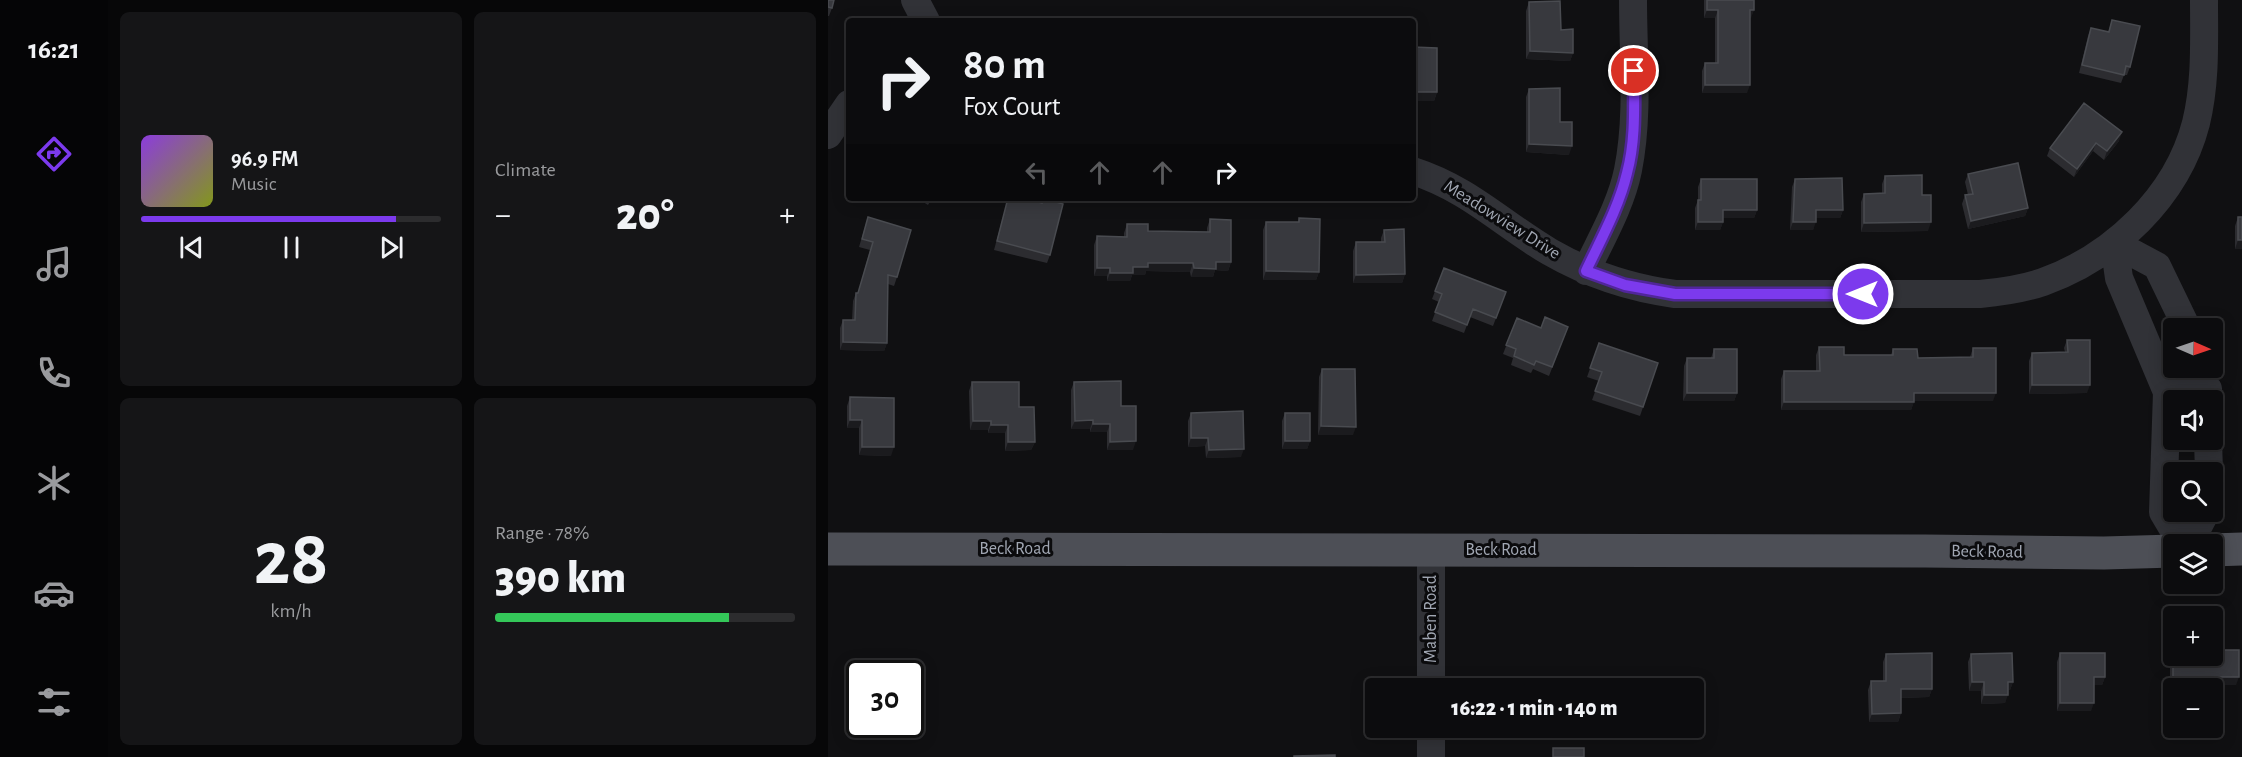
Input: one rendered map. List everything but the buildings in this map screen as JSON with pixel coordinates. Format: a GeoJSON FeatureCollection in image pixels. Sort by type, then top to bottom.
{"type":"FeatureCollection","features":[{"type":"Feature","properties":{"kind":"main road","name":"Beck Road"},"geometry":{"type":"LineString","coordinates":[[828,549],[1913,550],[2104,553],[2163,550]]}},
{"type":"Feature","properties":{"kind":"main road"},"geometry":{"type":"LineString","coordinates":[[2223,550],[2242,549]]}},
{"type":"Feature","properties":{"kind":"street"},"geometry":{"type":"LineString","coordinates":[[915,0],[924,18]]}},
{"type":"Feature","properties":{"kind":"street"},"geometry":{"type":"LineString","coordinates":[[1586,271],[1619,202],[1628,171],[1634,118],[1633,0]]}},
{"type":"Feature","properties":{"kind":"street","name":"Meadowview Drive"},"geometry":{"type":"LineString","coordinates":[[1416,172],[1459,190],[1549,251],[1586,271],[1625,285],[1675,294],[1980,294],[2011,290],[2042,283],[2070,271],[2114,243],[2159,197],[2180,164],[2195,124],[2203,85],[2204,0]]}},
{"type":"Feature","properties":{"kind":"street"},"geometry":{"type":"LineString","coordinates":[[828,135],[846,108]]}},
{"type":"Feature","properties":{"kind":"street"},"geometry":{"type":"LineString","coordinates":[[2114,243],[2157,266],[2182,318]]}},
{"type":"Feature","properties":{"kind":"street"},"geometry":{"type":"LineString","coordinates":[[2114,243],[2119,278],[2166,390]]}},
{"type":"Feature","properties":{"kind":"street"},"geometry":{"type":"LineString","coordinates":[[2180,390],[2206,386]]}},
{"type":"Feature","properties":{"kind":"street"},"geometry":{"type":"LineString","coordinates":[[2165,450],[2163,512],[2176,534]]}},
{"type":"Feature","properties":{"kind":"street","name":"Maben Road"},"geometry":{"type":"LineString","coordinates":[[1431,550],[1431,678]]}},
{"type":"Feature","properties":{"kind":"street"},"geometry":{"type":"LineString","coordinates":[[1431,738],[1431,757]]}},
{"type":"Feature","properties":{"kind":"route"},"geometry":{"type":"LineString","coordinates":[[1634,71],[1634,118],[1628,171],[1619,202],[1586,271],[1625,285],[1675,294],[1863,294]]}}]}
